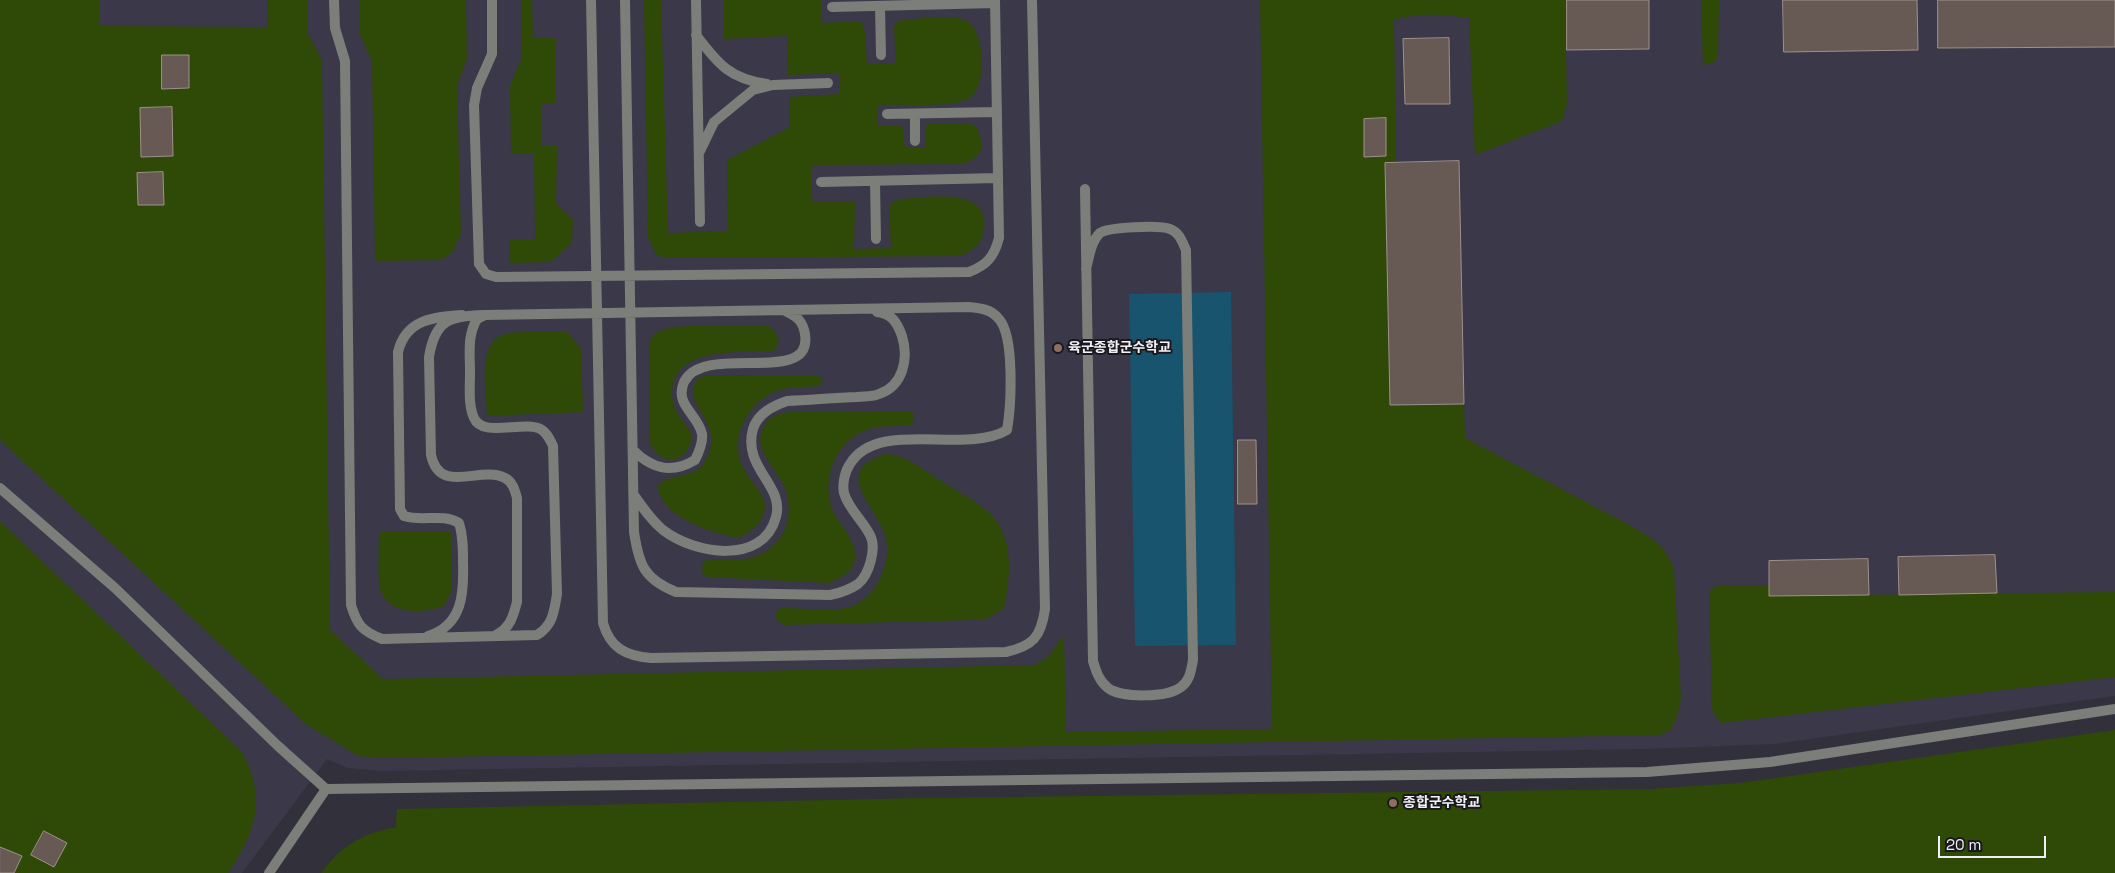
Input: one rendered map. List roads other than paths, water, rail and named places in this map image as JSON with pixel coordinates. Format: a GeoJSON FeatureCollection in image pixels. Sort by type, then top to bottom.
{"type":"FeatureCollection","features":[{"type":"Feature","properties":{"kind":"street"},"geometry":{"type":"LineString","coordinates":[[334,0],[335,28],[345,61],[351,605],[356,620],[367,633],[382,639],[537,635],[546,629],[554,615],[557,594],[553,446],[541,429],[532,427],[488,428],[479,425],[474,419],[470,404],[470,337],[477,319],[485,315]]}},
{"type":"Feature","properties":{"kind":"street"},"geometry":{"type":"LineString","coordinates":[[492,0],[492,54],[477,88],[474,105],[479,264],[486,274],[496,277],[968,272],[984,266],[995,254],[999,238],[995,2],[832,8]]}},
{"type":"Feature","properties":{"kind":"street"},"geometry":{"type":"LineString","coordinates":[[591,0],[602,609],[606,634],[621,652],[634,657],[651,658],[996,652],[1022,648],[1035,639],[1043,626],[1045,610],[1032,0]]}},
{"type":"Feature","properties":{"kind":"street"},"geometry":{"type":"LineString","coordinates":[[417,639],[439,632],[452,621],[460,606],[464,589],[462,532],[459,523],[451,518],[411,518],[404,516],[400,508],[398,352],[401,338],[422,322],[437,317],[462,315],[630,312],[856,309],[985,309],[1000,320],[1008,341],[1010,415],[1007,430],[995,437],[974,440],[898,440],[877,443],[862,450],[850,464],[844,480],[844,494],[871,537],[873,550],[868,567],[860,582],[845,591],[830,595],[676,592],[659,585],[646,572],[638,557],[634,532],[634,493],[630,312],[625,0]]}},
{"type":"Feature","properties":{"kind":"street"},"geometry":{"type":"LineString","coordinates":[[696,0],[700,222]]}},
{"type":"Feature","properties":{"kind":"street"},"geometry":{"type":"LineString","coordinates":[[880,6],[881,55]]}},
{"type":"Feature","properties":{"kind":"street"},"geometry":{"type":"LineString","coordinates":[[696,35],[718,63],[733,75],[752,82],[774,85],[828,83]]}},
{"type":"Feature","properties":{"kind":"street"},"geometry":{"type":"LineString","coordinates":[[698,154],[714,122],[726,110],[753,90],[774,85]]}},
{"type":"Feature","properties":{"kind":"street"},"geometry":{"type":"LineString","coordinates":[[886,114],[997,112]]}},
{"type":"Feature","properties":{"kind":"street"},"geometry":{"type":"LineString","coordinates":[[914,114],[915,141]]}},
{"type":"Feature","properties":{"kind":"street"},"geometry":{"type":"LineString","coordinates":[[821,182],[998,178]]}},
{"type":"Feature","properties":{"kind":"street"},"geometry":{"type":"LineString","coordinates":[[875,181],[876,239]]}},
{"type":"Feature","properties":{"kind":"street"},"geometry":{"type":"LineString","coordinates":[[1085,189],[1086,269],[1093,661],[1098,676],[1106,687],[1119,694],[1165,694],[1181,688],[1189,677],[1193,660],[1186,250],[1180,236],[1169,228],[1110,228],[1100,234],[1092,245],[1086,269]]}},
{"type":"Feature","properties":{"kind":"street"},"geometry":{"type":"LineString","coordinates":[[634,493],[648,515],[663,530],[681,541],[702,548],[724,550],[741,550],[758,543],[770,530],[777,516],[776,500],[770,486],[753,459],[750,444],[754,426],[762,414],[773,406],[787,401],[878,395],[892,387],[901,378],[904,362],[904,342],[897,323],[886,313],[856,309]]}},
{"type":"Feature","properties":{"kind":"street"},"geometry":{"type":"LineString","coordinates":[[633,450],[654,466],[667,469],[684,466],[695,460],[702,435],[698,424],[684,405],[682,395],[684,383],[691,373],[701,366],[716,363],[781,362],[794,358],[804,350],[806,339],[804,326],[798,317],[784,310]]}},
{"type":"Feature","properties":{"kind":"street"},"geometry":{"type":"LineString","coordinates":[[462,315],[448,320],[437,329],[432,341],[429,357],[432,454],[434,468],[441,474],[505,478],[513,485],[517,498],[518,602],[513,619],[505,631],[492,637]]}},
{"type":"Feature","properties":{"kind":"street"},"geometry":{"type":"LineString","coordinates":[[0,488],[115,588],[278,746],[326,789],[1647,772],[1770,762],[2115,709]]}},
{"type":"Feature","properties":{"kind":"street"},"geometry":{"type":"LineString","coordinates":[[269,873],[326,789]]}},
{"type":"Feature","properties":{"kind":"water"},"geometry":{"type":"Polygon","coordinates":[[[1231,292],[1236,645],[1135,646],[1129,294],[1231,292]]]}},
{"type":"Feature","properties":{"kind":"place","name":"육군종합군수학교"},"geometry":{"type":"Point","coordinates":[1058,348]}},
{"type":"Feature","properties":{"kind":"place","name":"종합군수학교"},"geometry":{"type":"Point","coordinates":[1393,803]}}]}
